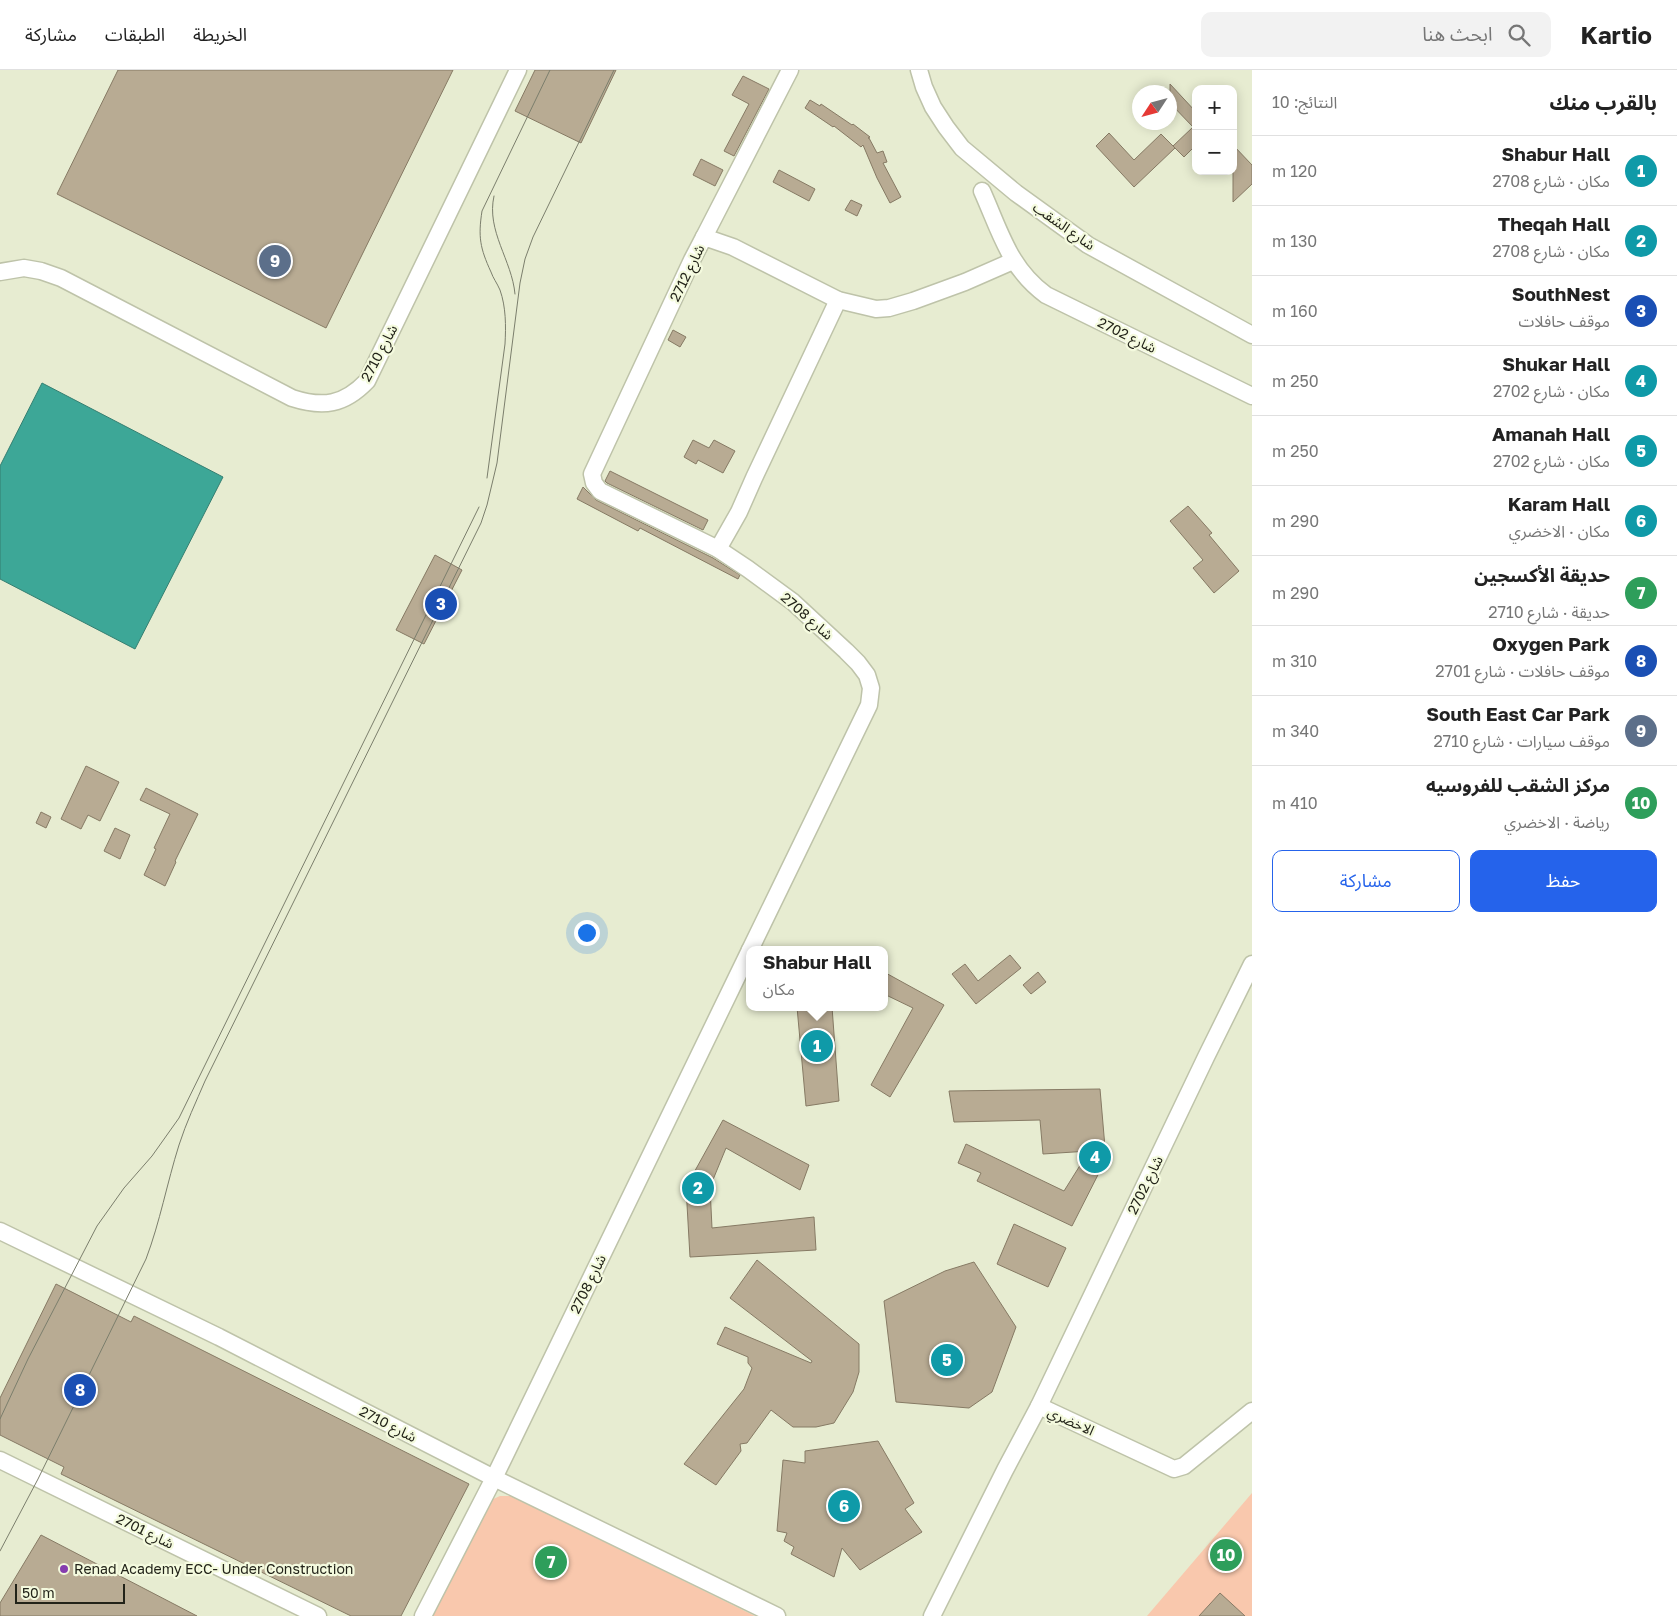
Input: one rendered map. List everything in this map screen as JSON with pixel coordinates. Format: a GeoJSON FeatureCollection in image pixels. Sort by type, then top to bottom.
{"type":"FeatureCollection","features":[{"type":"Feature","properties":{"kind":"street","name":"شارع 2710"},"geometry":{"type":"LineString","coordinates":[[0,272],[24,268],[41,271],[61,278],[292,398],[304,402],[326,404],[341,401],[359,390],[367,381],[518,70]]}},
{"type":"Feature","properties":{"kind":"street"},"geometry":{"type":"LineString","coordinates":[[704,237],[790,70]]}},
{"type":"Feature","properties":{"kind":"street","name":"شارع الشقب"},"geometry":{"type":"LineString","coordinates":[[920,70],[924,87],[933,106],[962,148],[1016,193],[1088,245],[1252,335]]}},
{"type":"Feature","properties":{"kind":"street","name":"شارع 2702"},"geometry":{"type":"LineString","coordinates":[[982,191],[1012,261],[1032,285],[1046,295],[1252,396]]}},
{"type":"Feature","properties":{"kind":"street","name":"شارع 2712"},"geometry":{"type":"LineString","coordinates":[[718,549],[600,491],[594,483],[592,474],[704,237],[732,247],[838,300],[876,310],[889,308],[965,282],[1012,261]]}},
{"type":"Feature","properties":{"kind":"street"},"geometry":{"type":"LineString","coordinates":[[718,549],[739,512],[838,300]]}},
{"type":"Feature","properties":{"kind":"street","name":"شارع 2708"},"geometry":{"type":"LineString","coordinates":[[718,549],[748,568],[800,608],[858,663],[867,676],[871,688],[869,704],[752,946]]}},
{"type":"Feature","properties":{"kind":"street","name":"شارع 2708"},"geometry":{"type":"LineString","coordinates":[[423,1616],[494,1478],[746,958]]}},
{"type":"Feature","properties":{"kind":"street","name":"شارع 2702"},"geometry":{"type":"LineString","coordinates":[[1039,1406],[1252,964]]}},
{"type":"Feature","properties":{"kind":"street","name":"شارع 2710"},"geometry":{"type":"LineString","coordinates":[[0,1231],[219,1337],[494,1478],[777,1616]]}},
{"type":"Feature","properties":{"kind":"street","name":"الاخضري"},"geometry":{"type":"LineString","coordinates":[[932,1616],[1039,1406],[1174,1470],[1184,1466],[1252,1411]]}},
{"type":"Feature","properties":{"kind":"street","name":"شارع 2701"},"geometry":{"type":"LineString","coordinates":[[0,1460],[318,1616]]}},
{"type":"Feature","properties":{"kind":"shaded area"},"geometry":{"type":"Polygon","coordinates":[[[1252,1493],[1252,1616],[1147,1616],[1252,1493]]]}},
{"type":"Feature","properties":{"kind":"shaded area"},"geometry":{"type":"Polygon","coordinates":[[[500,1496],[511,1496],[755,1616],[430,1616],[491,1500],[500,1496]]]}},
{"type":"Feature","properties":{"kind":"water"},"geometry":{"type":"Polygon","coordinates":[[[42,383],[223,477],[135,649],[0,579],[0,466],[42,383]]]}},
{"type":"Feature","properties":{"kind":"building"},"geometry":{"type":"Polygon","coordinates":[[[118,70],[453,70],[326,328],[57,194],[118,70]]]}},
{"type":"Feature","properties":{"kind":"building"},"geometry":{"type":"Polygon","coordinates":[[[535,70],[616,70],[581,143],[515,111],[535,70]]]}},
{"type":"Feature","properties":{"kind":"building"},"geometry":{"type":"Polygon","coordinates":[[[743,76],[769,89],[734,156],[724,151],[749,104],[732,95],[743,76]]]}},
{"type":"Feature","properties":{"kind":"building"},"geometry":{"type":"Polygon","coordinates":[[[1177,92],[1192,108],[1192,126],[1177,110],[1177,92]]]}},
{"type":"Feature","properties":{"kind":"building"},"geometry":{"type":"Polygon","coordinates":[[[810,100],[820,106],[821,104],[870,137],[868,138],[877,153],[883,151],[887,162],[883,163],[901,197],[890,203],[863,145],[861,147],[834,126],[805,108],[810,100]]]}},
{"type":"Feature","properties":{"kind":"building"},"geometry":{"type":"Polygon","coordinates":[[[1192,128],[1192,149],[1184,157],[1173,146],[1192,128]]]}},
{"type":"Feature","properties":{"kind":"building"},"geometry":{"type":"Polygon","coordinates":[[[1109,133],[1134,160],[1161,134],[1175,148],[1134,187],[1096,146],[1109,133]]]}},
{"type":"Feature","properties":{"kind":"building"},"geometry":{"type":"Polygon","coordinates":[[[1237,149],[1252,165],[1252,184],[1233,202],[1233,175],[1237,175],[1237,149]]]}},
{"type":"Feature","properties":{"kind":"building"},"geometry":{"type":"Polygon","coordinates":[[[701,159],[723,170],[715,186],[693,175],[701,159]]]}},
{"type":"Feature","properties":{"kind":"building"},"geometry":{"type":"Polygon","coordinates":[[[779,170],[815,189],[809,201],[773,182],[779,170]]]}},
{"type":"Feature","properties":{"kind":"building"},"geometry":{"type":"Polygon","coordinates":[[[851,200],[862,205],[857,216],[845,210],[851,200]]]}},
{"type":"Feature","properties":{"kind":"building"},"geometry":{"type":"Polygon","coordinates":[[[673,330],[686,337],[680,347],[668,340],[673,330]]]}},
{"type":"Feature","properties":{"kind":"building"},"geometry":{"type":"Polygon","coordinates":[[[693,440],[709,448],[714,440],[735,451],[723,473],[698,460],[696,464],[684,457],[693,440]]]}},
{"type":"Feature","properties":{"kind":"building"},"geometry":{"type":"Polygon","coordinates":[[[610,471],[708,520],[703,530],[607,483],[605,481],[610,471]]]}},
{"type":"Feature","properties":{"kind":"building"},"geometry":{"type":"Polygon","coordinates":[[[583,487],[596,500],[713,558],[740,575],[738,579],[640,528],[638,531],[577,499],[583,487]]]}},
{"type":"Feature","properties":{"kind":"building"},"geometry":{"type":"Polygon","coordinates":[[[1188,506],[1212,533],[1209,535],[1239,571],[1214,593],[1193,568],[1203,560],[1170,521],[1188,506]]]}},
{"type":"Feature","properties":{"kind":"building"},"geometry":{"type":"Polygon","coordinates":[[[435,555],[462,570],[424,644],[396,630],[435,555]]]}},
{"type":"Feature","properties":{"kind":"building"},"geometry":{"type":"Polygon","coordinates":[[[86,766],[119,782],[100,821],[88,815],[81,829],[61,819],[86,766]]]}},
{"type":"Feature","properties":{"kind":"building"},"geometry":{"type":"Polygon","coordinates":[[[146,788],[198,814],[165,886],[144,875],[170,814],[140,800],[146,788]]]}},
{"type":"Feature","properties":{"kind":"building"},"geometry":{"type":"Polygon","coordinates":[[[41,812],[51,817],[46,828],[36,823],[41,812]]]}},
{"type":"Feature","properties":{"kind":"building"},"geometry":{"type":"Polygon","coordinates":[[[115,828],[130,835],[120,859],[104,851],[115,828]]]}},
{"type":"Feature","properties":{"kind":"building"},"geometry":{"type":"Polygon","coordinates":[[[1010,955],[1021,968],[976,1004],[952,974],[965,964],[978,981],[1010,955]]]}},
{"type":"Feature","properties":{"kind":"building"},"geometry":{"type":"Polygon","coordinates":[[[1038,972],[1046,982],[1031,994],[1023,985],[1038,972]]]}},
{"type":"Feature","properties":{"kind":"building"},"geometry":{"type":"Polygon","coordinates":[[[888,974],[944,1005],[890,1097],[871,1085],[913,1008],[888,996],[888,974]]]}},
{"type":"Feature","properties":{"kind":"building"},"geometry":{"type":"Polygon","coordinates":[[[797,1011],[832,1011],[839,1101],[806,1106],[797,1011]]]}},
{"type":"Feature","properties":{"kind":"building"},"geometry":{"type":"Polygon","coordinates":[[[1100,1089],[1106,1159],[1072,1226],[977,1181],[981,1173],[958,1163],[966,1144],[1064,1191],[1089,1151],[1043,1154],[1040,1120],[954,1122],[949,1091],[1100,1089]]]}},
{"type":"Feature","properties":{"kind":"building"},"geometry":{"type":"Polygon","coordinates":[[[723,1120],[809,1165],[800,1190],[726,1148],[710,1187],[712,1228],[814,1217],[816,1250],[690,1257],[686,1187],[723,1120]]]}},
{"type":"Feature","properties":{"kind":"building"},"geometry":{"type":"Polygon","coordinates":[[[1014,1224],[1066,1248],[1048,1287],[997,1264],[1014,1224]]]}},
{"type":"Feature","properties":{"kind":"building"},"geometry":{"type":"Polygon","coordinates":[[[757,1260],[859,1344],[859,1372],[853,1392],[834,1423],[816,1427],[793,1427],[771,1410],[747,1443],[740,1444],[741,1451],[716,1485],[684,1464],[744,1389],[752,1368],[748,1363],[748,1357],[717,1344],[725,1327],[811,1363],[812,1361],[730,1298],[757,1260]]]}},
{"type":"Feature","properties":{"kind":"building"},"geometry":{"type":"Polygon","coordinates":[[[974,1262],[1016,1327],[992,1392],[969,1408],[896,1402],[884,1301],[945,1271],[974,1262]]]}},
{"type":"Feature","properties":{"kind":"building"},"geometry":{"type":"Polygon","coordinates":[[[56,1284],[131,1322],[134,1316],[469,1484],[401,1616],[351,1616],[61,1474],[64,1467],[0,1435],[0,1398],[56,1284]]]}},
{"type":"Feature","properties":{"kind":"building"},"geometry":{"type":"Polygon","coordinates":[[[878,1441],[914,1503],[905,1509],[922,1532],[860,1570],[842,1548],[834,1577],[791,1554],[794,1547],[784,1541],[787,1533],[777,1531],[783,1460],[805,1463],[805,1451],[878,1441]]]}},
{"type":"Feature","properties":{"kind":"building","name":"Renad Academy ECC- Under Construction"},"geometry":{"type":"Polygon","coordinates":[[[41,1535],[197,1616],[0,1616],[0,1603],[41,1535]]]}},
{"type":"Feature","properties":{"kind":"building"},"geometry":{"type":"Polygon","coordinates":[[[1220,1593],[1245,1616],[1199,1616],[1220,1593]]]}},
{"type":"Feature","properties":{"kind":"tram line"},"geometry":{"type":"LineString","coordinates":[[487,478],[505,344],[505,323],[500,290],[482,249],[480,235],[482,211],[550,70]]}},
{"type":"Feature","properties":{"kind":"tram line"},"geometry":{"type":"LineString","coordinates":[[0,1551],[38,1479],[146,1259],[179,1145],[205,1081],[481,523],[497,463],[520,283],[525,259],[533,237],[614,70]]}},
{"type":"Feature","properties":{"kind":"tram line"},"geometry":{"type":"LineString","coordinates":[[494,196],[493,221],[513,281],[515,294]]}},
{"type":"Feature","properties":{"kind":"tram line"},"geometry":{"type":"LineString","coordinates":[[0,1419],[28,1359],[97,1226],[179,1118],[479,507]]}},
{"type":"Feature","properties":{"kind":"place","name":"South East Car Park"},"geometry":{"type":"Point","coordinates":[275,261]}},
{"type":"Feature","properties":{"kind":"place","name":"SouthNest"},"geometry":{"type":"Point","coordinates":[441,604]}},
{"type":"Feature","properties":{"kind":"place","name":"Shabur Hall"},"geometry":{"type":"Point","coordinates":[817,1046]}},
{"type":"Feature","properties":{"kind":"place","name":"Shukar Hall"},"geometry":{"type":"Point","coordinates":[1095,1157]}},
{"type":"Feature","properties":{"kind":"place","name":"Theqah Hall"},"geometry":{"type":"Point","coordinates":[698,1188]}},
{"type":"Feature","properties":{"kind":"place","name":"Amanah Hall"},"geometry":{"type":"Point","coordinates":[947,1360]}},
{"type":"Feature","properties":{"kind":"place","name":"Oxygen Park"},"geometry":{"type":"Point","coordinates":[80,1390]}},
{"type":"Feature","properties":{"kind":"place","name":"Karam Hall"},"geometry":{"type":"Point","coordinates":[844,1506]}},
{"type":"Feature","properties":{"kind":"place","name":"مركز الشقب للفروسيه"},"geometry":{"type":"Point","coordinates":[1226,1555]}},
{"type":"Feature","properties":{"kind":"place","name":"حديقة الأكسجين"},"geometry":{"type":"Point","coordinates":[551,1562]}},
{"type":"Feature","properties":{"kind":"place","name":"Renad Academy ECC- Under Construction"},"geometry":{"type":"Point","coordinates":[64,1569]}}]}
